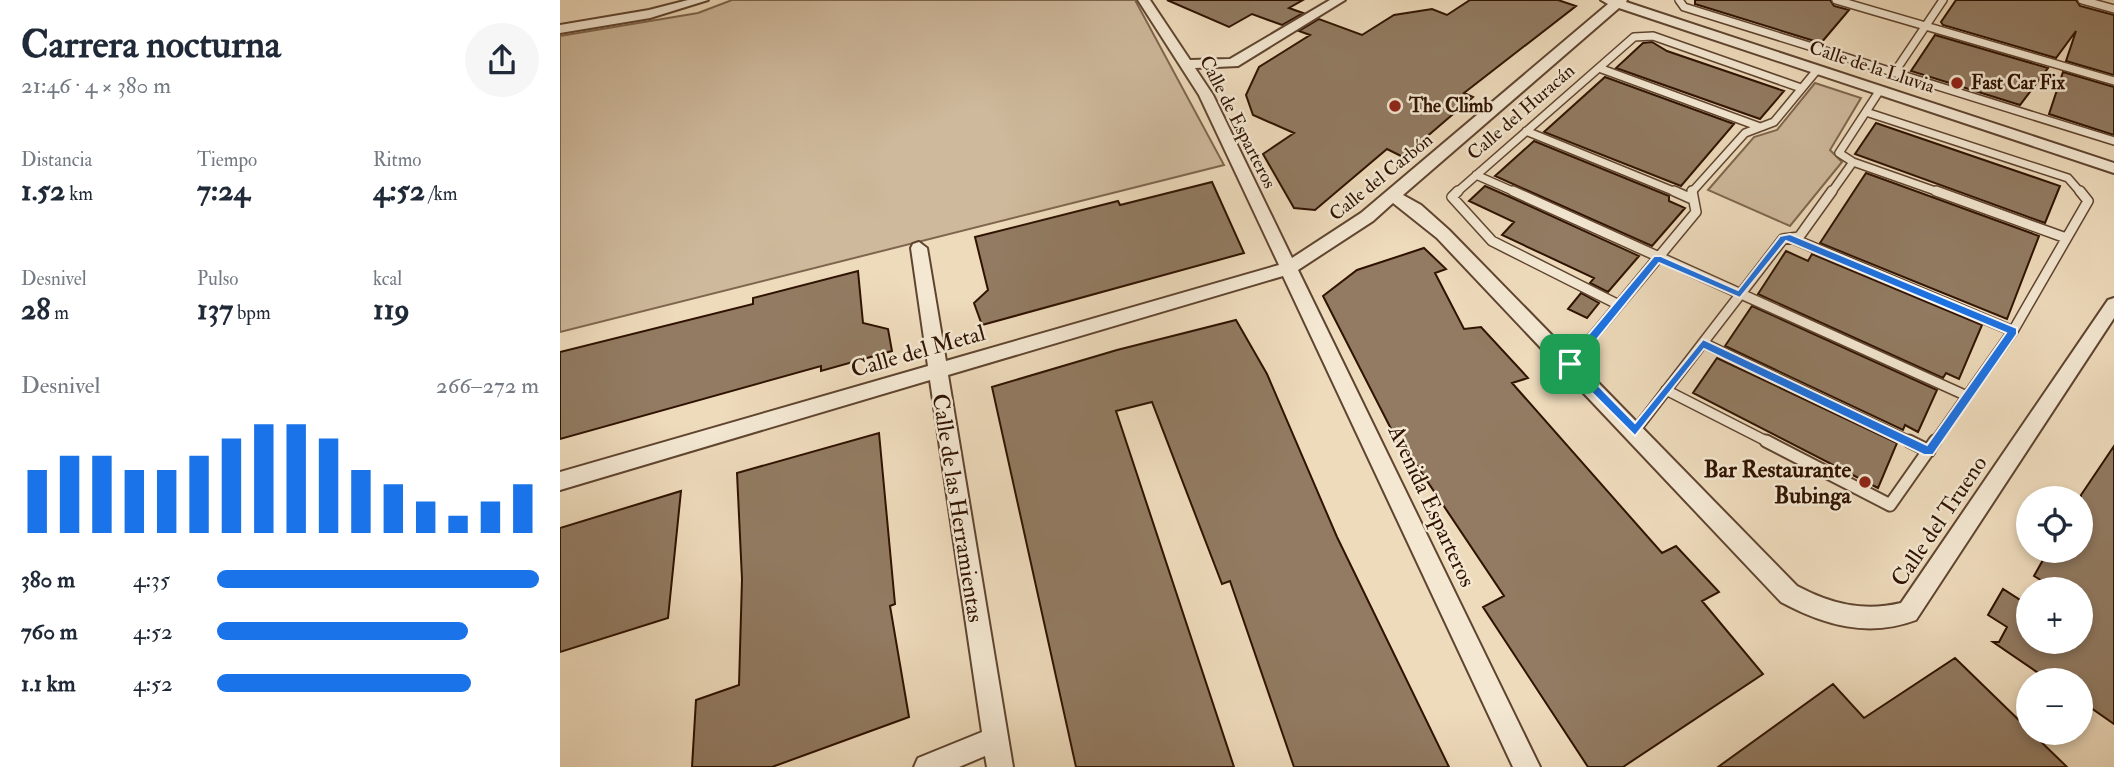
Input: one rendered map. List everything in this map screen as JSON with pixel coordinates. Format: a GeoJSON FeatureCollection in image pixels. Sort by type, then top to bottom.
{"type":"FeatureCollection","features":[{"type":"Feature","properties":{"kind":"street"},"geometry":{"type":"LineString","coordinates":[[560,21],[670,0]]}},
{"type":"Feature","properties":{"kind":"street"},"geometry":{"type":"LineString","coordinates":[[560,29],[650,13],[702,0]]}},
{"type":"Feature","properties":{"kind":"street","name":"Calle de Esparteros"},"geometry":{"type":"LineString","coordinates":[[1144,0],[1188,64],[1213,86],[1289,268]]}},
{"type":"Feature","properties":{"kind":"street"},"geometry":{"type":"LineString","coordinates":[[1213,86],[1233,63],[1339,0]]}},
{"type":"Feature","properties":{"kind":"street","name":"Calle de la Lluvia"},"geometry":{"type":"LineString","coordinates":[[1615,1],[2114,168]]}},
{"type":"Feature","properties":{"kind":"street","name":"Calle del Carbón"},"geometry":{"type":"LineString","coordinates":[[1289,268],[1345,233],[1392,195],[1615,1]]}},
{"type":"Feature","properties":{"kind":"street"},"geometry":{"type":"LineString","coordinates":[[1188,64],[1233,63]]}},
{"type":"Feature","properties":{"kind":"street","name":"Calle del Trueno"},"geometry":{"type":"LineString","coordinates":[[1392,195],[1430,221],[1789,594],[1820,612],[1884,620],[1908,612],[2114,304]]}},
{"type":"Feature","properties":{"kind":"street","name":"Calle de las Herramientas"},"geometry":{"type":"LineString","coordinates":[[919,248],[1000,767]]}},
{"type":"Feature","properties":{"kind":"street","name":"Calle del Metal"},"geometry":{"type":"LineString","coordinates":[[560,481],[1289,268]]}},
{"type":"Feature","properties":{"kind":"street","name":"Avenida Esparteros"},"geometry":{"type":"LineString","coordinates":[[1289,268],[1527,767]]}},
{"type":"Feature","properties":{"kind":"street"},"geometry":{"type":"LineString","coordinates":[[927,767],[995,739]]}},
{"type":"Feature","properties":{"kind":"lane"},"geometry":{"type":"LineString","coordinates":[[1679,0],[1684,7],[2114,141]]}},
{"type":"Feature","properties":{"kind":"lane"},"geometry":{"type":"LineString","coordinates":[[1836,0],[2114,81]]}},
{"type":"Feature","properties":{"kind":"lane"},"geometry":{"type":"LineString","coordinates":[[1894,72],[1943,0]]}},
{"type":"Feature","properties":{"kind":"lane"},"geometry":{"type":"LineString","coordinates":[[2082,0],[2114,9]]}},
{"type":"Feature","properties":{"kind":"lane","name":"Calle del Huracán"},"geometry":{"type":"LineString","coordinates":[[1619,305],[1492,241],[1452,197],[1634,37],[1653,36],[1801,89]]}},
{"type":"Feature","properties":{"kind":"lane"},"geometry":{"type":"LineString","coordinates":[[1599,68],[1760,127]]}},
{"type":"Feature","properties":{"kind":"lane"},"geometry":{"type":"LineString","coordinates":[[1570,364],[1696,212],[1691,193],[1745,133],[1774,122],[1817,70]]}},
{"type":"Feature","properties":{"kind":"lane"},"geometry":{"type":"LineString","coordinates":[[1880,90],[1839,153],[1853,162],[2066,238]]}},
{"type":"Feature","properties":{"kind":"lane"},"geometry":{"type":"LineString","coordinates":[[1667,390],[1890,505],[1929,451],[2013,331],[2088,201],[2068,178],[1866,113]]}},
{"type":"Feature","properties":{"kind":"lane"},"geometry":{"type":"LineString","coordinates":[[1526,131],[1692,199]]}},
{"type":"Feature","properties":{"kind":"lane"},"geometry":{"type":"LineString","coordinates":[[1635,431],[1783,239],[1799,237],[1853,162]]}},
{"type":"Feature","properties":{"kind":"lane"},"geometry":{"type":"LineString","coordinates":[[1476,174],[1967,396]]}},
{"type":"Feature","properties":{"kind":"lane"},"geometry":{"type":"LineString","coordinates":[[1790,238],[2013,331]]}},
{"type":"Feature","properties":{"kind":"lane"},"geometry":{"type":"LineString","coordinates":[[1703,343],[1929,451]]}},
{"type":"Feature","properties":{"kind":"shaded area"},"geometry":{"type":"Polygon","coordinates":[[[732,0],[1135,0],[1224,165],[560,332],[560,36],[698,13],[732,0]]]}},
{"type":"Feature","properties":{"kind":"shaded area"},"geometry":{"type":"Polygon","coordinates":[[[1815,83],[1861,98],[1830,150],[1842,162],[1790,226],[1708,190],[1754,137],[1777,130],[1815,83]]]}},
{"type":"Feature","properties":{"kind":"building"},"geometry":{"type":"Polygon","coordinates":[[[1167,0],[1303,0],[1289,8],[1303,13],[1282,25],[1252,14],[1229,27],[1167,0]]]}},
{"type":"Feature","properties":{"kind":"building"},"geometry":{"type":"Polygon","coordinates":[[[1470,0],[1558,0],[1576,6],[1464,93],[1473,97],[1403,157],[1387,149],[1315,210],[1294,208],[1263,154],[1294,133],[1253,115],[1246,95],[1259,67],[1310,35],[1299,31],[1319,19],[1362,35],[1394,15],[1432,9],[1447,15],[1470,0]]]}},
{"type":"Feature","properties":{"kind":"building"},"geometry":{"type":"Polygon","coordinates":[[[1695,0],[1830,0],[1834,6],[1849,10],[1821,43],[1695,4],[1695,0]]]}},
{"type":"Feature","properties":{"kind":"building"},"geometry":{"type":"Polygon","coordinates":[[[1956,0],[2076,0],[2080,6],[2114,15],[2114,75],[2066,61],[2076,31],[2056,58],[1943,25],[1941,22],[1956,0]]]}},
{"type":"Feature","properties":{"kind":"building"},"geometry":{"type":"Polygon","coordinates":[[[1935,35],[2048,68],[2020,105],[1911,71],[1935,35]]]}},
{"type":"Feature","properties":{"kind":"building"},"geometry":{"type":"Polygon","coordinates":[[[1652,42],[1667,51],[1784,91],[1760,119],[1616,68],[1643,43],[1652,42]]]}},
{"type":"Feature","properties":{"kind":"building"},"geometry":{"type":"Polygon","coordinates":[[[2063,72],[2114,87],[2114,135],[2049,114],[2063,72]]]}},
{"type":"Feature","properties":{"kind":"building"},"geometry":{"type":"Polygon","coordinates":[[[1605,77],[1734,124],[1681,186],[1544,132],[1605,77]]]}},
{"type":"Feature","properties":{"kind":"building"},"geometry":{"type":"Polygon","coordinates":[[[1876,123],[2060,186],[2045,223],[1855,154],[1876,123]]]}},
{"type":"Feature","properties":{"kind":"building"},"geometry":{"type":"Polygon","coordinates":[[[1534,141],[1669,196],[1669,201],[1685,208],[1652,246],[1495,176],[1534,141]]]}},
{"type":"Feature","properties":{"kind":"building"},"geometry":{"type":"Polygon","coordinates":[[[1866,173],[2039,236],[2007,319],[1820,243],[1866,173]]]}},
{"type":"Feature","properties":{"kind":"building"},"geometry":{"type":"Polygon","coordinates":[[[1212,182],[1244,253],[982,325],[974,303],[988,290],[975,237],[1118,201],[1120,205],[1212,182]]]}},
{"type":"Feature","properties":{"kind":"building"},"geometry":{"type":"Polygon","coordinates":[[[1485,186],[1639,256],[1608,292],[1590,283],[1594,278],[1502,235],[1514,222],[1469,201],[1485,186]]]}},
{"type":"Feature","properties":{"kind":"building"},"geometry":{"type":"Polygon","coordinates":[[[1424,248],[1446,269],[1435,273],[1464,329],[1481,327],[1528,378],[1512,383],[1662,553],[1676,546],[1719,592],[1702,601],[1763,674],[1623,767],[1588,767],[1483,607],[1504,596],[1413,460],[1408,462],[1323,296],[1357,270],[1424,248]]]}},
{"type":"Feature","properties":{"kind":"building"},"geometry":{"type":"Polygon","coordinates":[[[1786,251],[1808,261],[1812,254],[1982,325],[1959,379],[1946,373],[1943,378],[1758,294],[1786,251]]]}},
{"type":"Feature","properties":{"kind":"building"},"geometry":{"type":"Polygon","coordinates":[[[858,271],[863,323],[888,329],[892,351],[821,371],[821,366],[560,439],[560,352],[753,304],[753,298],[858,271]]]}},
{"type":"Feature","properties":{"kind":"building"},"geometry":{"type":"Polygon","coordinates":[[[1581,293],[1599,303],[1587,318],[1568,309],[1581,293]]]}},
{"type":"Feature","properties":{"kind":"building"},"geometry":{"type":"Polygon","coordinates":[[[1752,306],[1937,390],[1918,432],[1905,425],[1903,430],[1725,346],[1752,306]]]}},
{"type":"Feature","properties":{"kind":"building"},"geometry":{"type":"Polygon","coordinates":[[[1236,320],[1267,374],[1337,537],[1449,767],[1294,767],[1230,581],[1222,584],[1152,402],[1116,411],[1234,767],[1076,767],[992,387],[1117,350],[1236,320]]]}},
{"type":"Feature","properties":{"kind":"building"},"geometry":{"type":"Polygon","coordinates":[[[1717,358],[1897,443],[1878,488],[1693,393],[1717,358]]]}},
{"type":"Feature","properties":{"kind":"building"},"geometry":{"type":"Polygon","coordinates":[[[879,433],[895,604],[890,606],[909,717],[772,767],[692,767],[696,700],[739,685],[742,579],[737,473],[879,433]]]}},
{"type":"Feature","properties":{"kind":"building"},"geometry":{"type":"Polygon","coordinates":[[[2114,446],[2114,724],[2093,709],[2093,668],[2031,668],[1993,642],[1999,642],[2007,627],[1988,615],[2003,589],[2016,597],[2016,654],[2093,654],[2093,577],[2034,576],[2041,563],[2093,563],[2093,486],[2087,486],[2114,446]]]}},
{"type":"Feature","properties":{"kind":"building"},"geometry":{"type":"Polygon","coordinates":[[[681,491],[668,618],[560,652],[560,528],[681,491]]]}},
{"type":"Feature","properties":{"kind":"building"},"geometry":{"type":"Polygon","coordinates":[[[1955,658],[2016,717],[2016,745],[2044,745],[2067,767],[1718,767],[1833,684],[1864,718],[1955,658]]]}},
{"type":"Feature","properties":{"kind":"place","name":"Fast Car Fix"},"geometry":{"type":"Point","coordinates":[1957,83]}},
{"type":"Feature","properties":{"kind":"place","name":"The Climb"},"geometry":{"type":"Point","coordinates":[1395,106]}},
{"type":"Feature","properties":{"kind":"place","name":"Bar Restaurante Bubinga"},"geometry":{"type":"Point","coordinates":[1865,482]}},
{"type":"Feature","properties":{"kind":"route"},"geometry":{"type":"LineString","coordinates":[[1790,238],[2013,331],[1929,451],[1703,343],[1635,431],[1570,364],[1657,258],[1740,295],[1783,239],[1790,238]]}}]}
